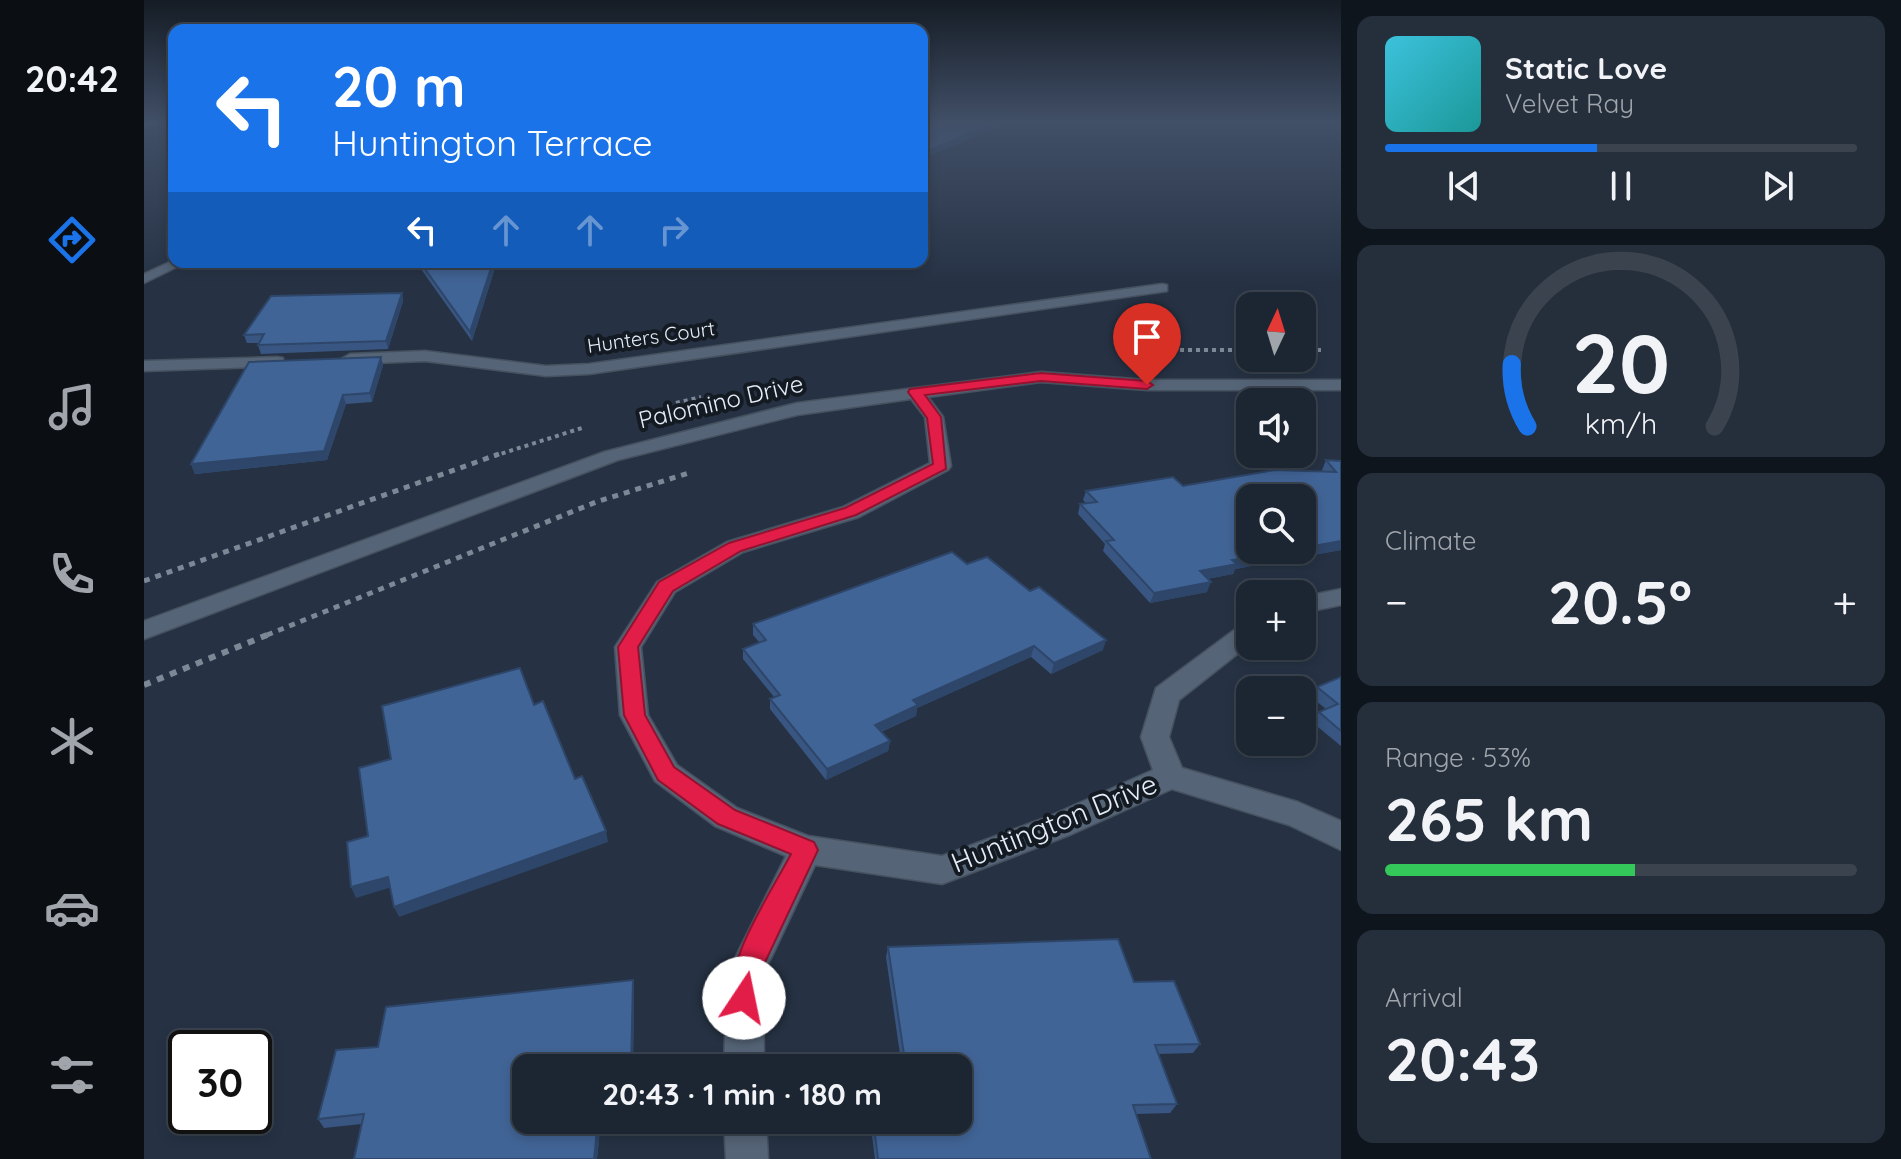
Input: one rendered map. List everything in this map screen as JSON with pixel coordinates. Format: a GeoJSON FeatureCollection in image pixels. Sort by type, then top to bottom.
{"type":"FeatureCollection","features":[{"type":"Feature","properties":{"kind":"street"},"geometry":{"type":"LineString","coordinates":[[144,279],[168,268]]}},
{"type":"Feature","properties":{"kind":"street","name":"Hunters Court"},"geometry":{"type":"LineString","coordinates":[[339,359],[425,356],[546,371],[589,369],[970,312],[1162,288]]}},
{"type":"Feature","properties":{"kind":"street"},"geometry":{"type":"LineString","coordinates":[[144,366],[291,362]]}},
{"type":"Feature","properties":{"kind":"street","name":"Palomino Drive"},"geometry":{"type":"LineString","coordinates":[[144,630],[236,599],[483,502],[611,456],[797,409],[1041,377],[1147,385],[1341,385]]}},
{"type":"Feature","properties":{"kind":"street","name":"Huntington Drive"},"geometry":{"type":"LineString","coordinates":[[915,392],[934,417],[941,466],[851,512],[735,547],[666,587],[628,647],[634,715],[666,773],[726,817],[806,850],[942,870],[1061,825],[1170,776],[1298,815],[1341,836]]}},
{"type":"Feature","properties":{"kind":"street"},"geometry":{"type":"LineString","coordinates":[[1316,602],[1341,597]]}},
{"type":"Feature","properties":{"kind":"street"},"geometry":{"type":"LineString","coordinates":[[1170,776],[1155,737],[1166,695],[1236,642]]}},
{"type":"Feature","properties":{"kind":"street"},"geometry":{"type":"LineString","coordinates":[[744,1054],[745,974],[806,850]]}},
{"type":"Feature","properties":{"kind":"street"},"geometry":{"type":"LineString","coordinates":[[746,1134],[747,1159]]}},
{"type":"Feature","properties":{"kind":"path"},"geometry":{"type":"LineString","coordinates":[[144,685],[596,502],[699,470]]}},
{"type":"Feature","properties":{"kind":"building"},"geometry":{"type":"Polygon","coordinates":[[[424,268],[491,268],[470,332],[424,268]]]}},
{"type":"Feature","properties":{"kind":"building"},"geometry":{"type":"Polygon","coordinates":[[[402,293],[386,341],[258,345],[264,334],[244,335],[271,296],[402,293]]]}},
{"type":"Feature","properties":{"kind":"building"},"geometry":{"type":"Polygon","coordinates":[[[381,357],[370,393],[343,395],[324,451],[191,464],[249,362],[381,357]]]}},
{"type":"Feature","properties":{"kind":"building"},"geometry":{"type":"Polygon","coordinates":[[[1326,460],[1341,461],[1341,541],[1316,545],[1316,484],[1236,484],[1236,559],[1232,560],[1237,564],[1200,571],[1211,582],[1154,593],[1106,541],[1114,540],[1080,504],[1097,502],[1086,491],[1173,477],[1183,486],[1275,470],[1336,472],[1326,460]]]}},
{"type":"Feature","properties":{"kind":"building"},"geometry":{"type":"Polygon","coordinates":[[[952,552],[967,564],[987,557],[1030,591],[1039,587],[1106,640],[1054,663],[1034,646],[913,700],[918,705],[875,725],[890,741],[827,769],[770,699],[780,695],[743,649],[766,640],[753,624],[952,552]]]}},
{"type":"Feature","properties":{"kind":"building"},"geometry":{"type":"Polygon","coordinates":[[[520,668],[534,705],[543,701],[575,779],[582,776],[606,831],[394,907],[388,877],[351,887],[347,842],[368,836],[359,768],[391,759],[382,706],[520,668]]]}},
{"type":"Feature","properties":{"kind":"building"},"geometry":{"type":"Polygon","coordinates":[[[1341,677],[1341,731],[1319,712],[1338,704],[1317,687],[1341,677]]]}},
{"type":"Feature","properties":{"kind":"building"},"geometry":{"type":"Polygon","coordinates":[[[1118,939],[1134,982],[1174,981],[1200,1044],[1155,1045],[1177,1104],[1133,1105],[1151,1159],[878,1159],[875,1134],[972,1134],[972,1054],[904,1054],[888,947],[1118,939]]]}},
{"type":"Feature","properties":{"kind":"building"},"geometry":{"type":"Polygon","coordinates":[[[633,980],[631,1054],[512,1054],[512,1134],[597,1134],[594,1159],[354,1159],[364,1114],[318,1119],[336,1050],[378,1047],[386,1007],[633,980]]]}},
{"type":"Feature","properties":{"kind":"route"},"geometry":{"type":"LineString","coordinates":[[744,998],[745,974],[806,850],[726,817],[666,773],[634,715],[628,647],[666,587],[735,547],[851,512],[941,466],[934,417],[915,392],[1041,377],[1147,385]]}}]}
